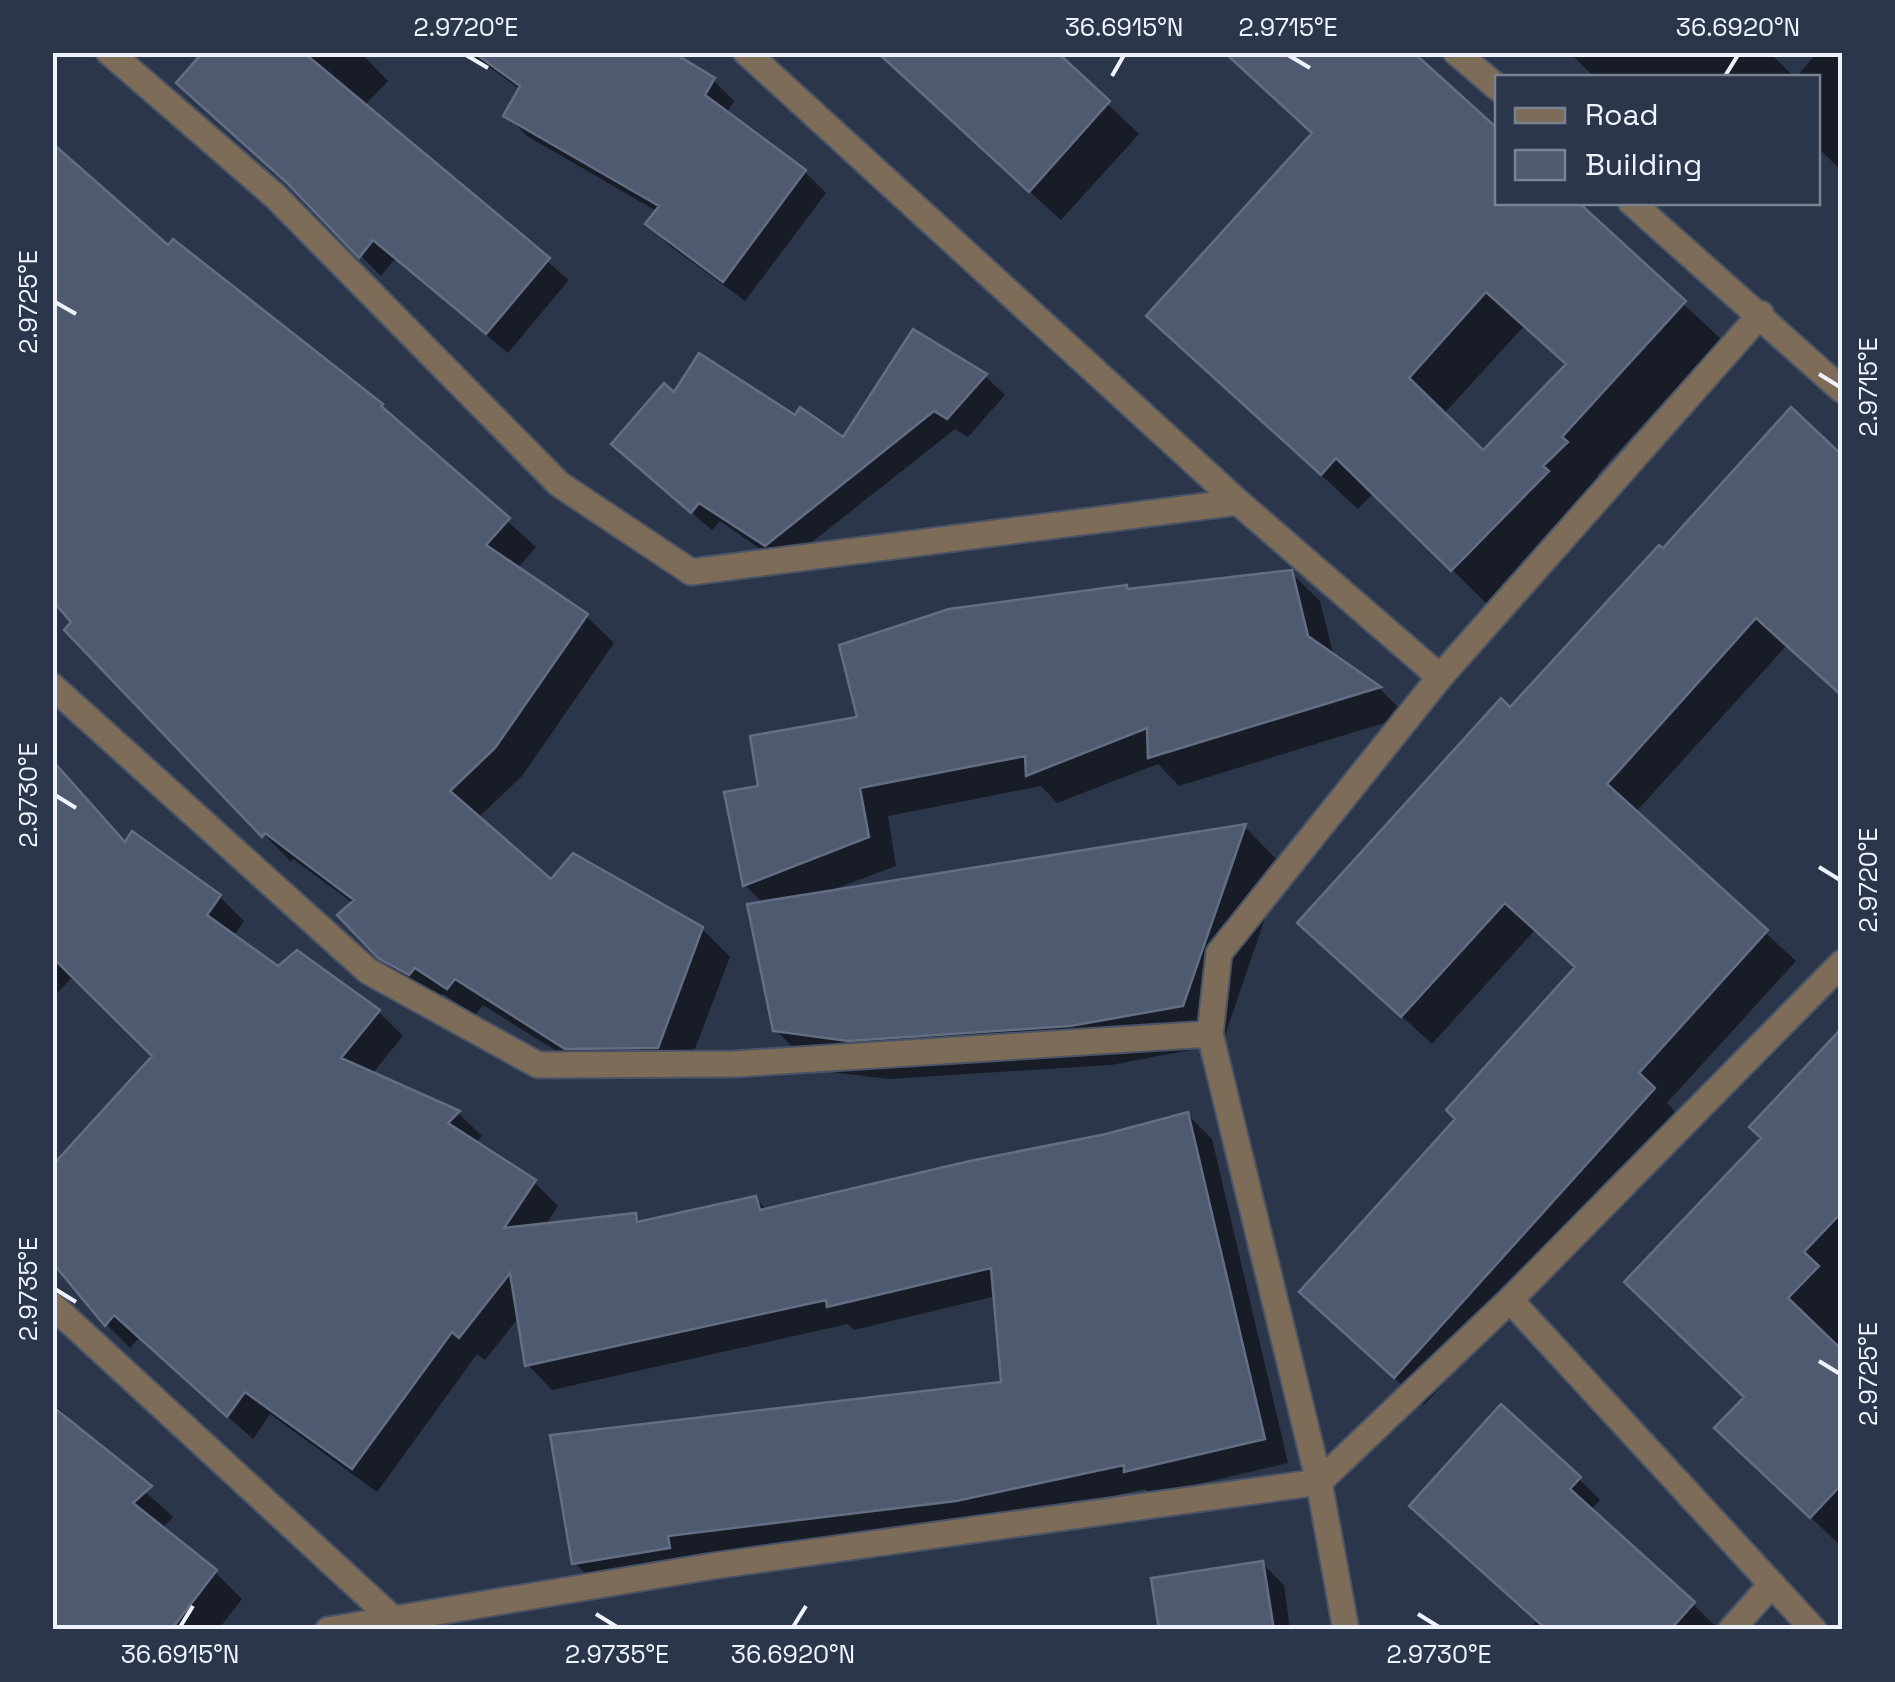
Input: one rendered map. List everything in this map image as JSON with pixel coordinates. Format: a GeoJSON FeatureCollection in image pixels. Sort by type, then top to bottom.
{"type":"FeatureCollection","features":[{"type":"Feature","properties":{"kind":"street"},"geometry":{"type":"LineString","coordinates":[[109,52],[275,196],[559,484],[691,572],[1238,502]]}},
{"type":"Feature","properties":{"kind":"street"},"geometry":{"type":"LineString","coordinates":[[746,52],[1238,502],[1440,676]]}},
{"type":"Feature","properties":{"kind":"street"},"geometry":{"type":"LineString","coordinates":[[1456,52],[1495,85]]}},
{"type":"Feature","properties":{"kind":"street"},"geometry":{"type":"LineString","coordinates":[[1634,205],[1842,390]]}},
{"type":"Feature","properties":{"kind":"street"},"geometry":{"type":"LineString","coordinates":[[1346,1630],[1319,1482],[1210,1034],[1219,953],[1440,676],[1761,314]]}},
{"type":"Feature","properties":{"kind":"street"},"geometry":{"type":"LineString","coordinates":[[52,686],[368,972],[538,1065],[734,1064],[1210,1034]]}},
{"type":"Feature","properties":{"kind":"street"},"geometry":{"type":"LineString","coordinates":[[328,1630],[713,1566],[1319,1482],[1510,1300],[1842,963]]}},
{"type":"Feature","properties":{"kind":"street"},"geometry":{"type":"LineString","coordinates":[[1510,1300],[1814,1630]]}},
{"type":"Feature","properties":{"kind":"street"},"geometry":{"type":"LineString","coordinates":[[52,1304],[393,1619]]}},
{"type":"Feature","properties":{"kind":"street"},"geometry":{"type":"LineString","coordinates":[[1731,1630],[1771,1585]]}},
{"type":"Feature","properties":{"kind":"building"},"geometry":{"type":"Polygon","coordinates":[[[203,52],[303,52],[550,258],[486,334],[373,240],[359,258],[286,182],[176,83],[203,52]]]}},
{"type":"Feature","properties":{"kind":"building"},"geometry":{"type":"Polygon","coordinates":[[[473,52],[672,52],[715,78],[705,95],[806,170],[723,282],[645,224],[659,206],[503,116],[520,86],[473,52]]]}},
{"type":"Feature","properties":{"kind":"building"},"geometry":{"type":"Polygon","coordinates":[[[877,52],[1057,52],[1110,101],[1029,192],[877,52]]]}},
{"type":"Feature","properties":{"kind":"building"},"geometry":{"type":"Polygon","coordinates":[[[1224,52],[1413,52],[1495,126],[1495,205],[1581,205],[1686,301],[1562,437],[1568,442],[1543,466],[1549,471],[1451,571],[1336,458],[1321,475],[1146,316],[1312,133],[1224,52]],[[1486,292],[1409,378],[1483,450],[1566,364],[1486,292]]]}},
{"type":"Feature","properties":{"kind":"building"},"geometry":{"type":"Polygon","coordinates":[[[52,143],[168,245],[173,239],[383,404],[510,518],[486,545],[588,614],[495,748],[450,791],[551,879],[573,853],[703,927],[658,1048],[565,1049],[455,979],[447,989],[415,968],[409,975],[378,958],[337,915],[354,900],[265,833],[262,837],[64,630],[71,622],[52,600],[52,143]]]}},
{"type":"Feature","properties":{"kind":"building"},"geometry":{"type":"Polygon","coordinates":[[[913,329],[987,374],[947,419],[934,411],[765,546],[699,503],[691,513],[611,444],[664,383],[674,392],[699,353],[795,415],[800,407],[843,437],[913,329]]]}},
{"type":"Feature","properties":{"kind":"building"},"geometry":{"type":"Polygon","coordinates":[[[1791,407],[1842,455],[1842,696],[1756,618],[1607,784],[1768,930],[1639,1073],[1655,1088],[1394,1378],[1299,1292],[1455,1119],[1446,1110],[1575,967],[1505,903],[1401,1017],[1297,923],[1501,698],[1510,707],[1791,407]]]}},
{"type":"Feature","properties":{"kind":"building"},"geometry":{"type":"Polygon","coordinates":[[[1292,570],[1308,636],[1381,687],[1148,758],[1147,728],[1026,776],[1025,756],[860,788],[869,837],[743,886],[724,792],[758,786],[750,736],[857,717],[839,645],[949,609],[1127,585],[1127,589],[1292,570]]]}},
{"type":"Feature","properties":{"kind":"building"},"geometry":{"type":"Polygon","coordinates":[[[52,760],[125,842],[132,831],[221,895],[207,915],[278,966],[297,950],[380,1010],[341,1058],[460,1111],[448,1123],[536,1180],[504,1228],[636,1213],[637,1222],[756,1196],[760,1210],[1106,1134],[1188,1112],[1265,1439],[1124,1472],[1124,1465],[956,1501],[668,1536],[670,1548],[572,1564],[550,1435],[1001,1382],[991,1268],[827,1307],[826,1300],[525,1366],[510,1273],[459,1338],[452,1332],[352,1469],[245,1392],[227,1417],[114,1315],[105,1326],[52,1262],[52,1166],[152,1056],[52,957],[52,760]]]}},
{"type":"Feature","properties":{"kind":"building"},"geometry":{"type":"Polygon","coordinates":[[[1246,824],[1183,1006],[1070,1026],[848,1041],[773,1031],[747,904],[1246,824]]]}},
{"type":"Feature","properties":{"kind":"building"},"geometry":{"type":"Polygon","coordinates":[[[1842,1028],[1842,1212],[1804,1252],[1819,1266],[1788,1298],[1842,1350],[1842,1484],[1810,1518],[1714,1428],[1744,1397],[1624,1282],[1761,1138],[1749,1127],[1842,1028]]]}},
{"type":"Feature","properties":{"kind":"building"},"geometry":{"type":"Polygon","coordinates":[[[1501,1404],[1581,1477],[1570,1489],[1695,1602],[1670,1630],[1547,1630],[1409,1506],[1501,1404]]]}},
{"type":"Feature","properties":{"kind":"building"},"geometry":{"type":"Polygon","coordinates":[[[52,1406],[152,1486],[133,1503],[217,1570],[171,1630],[52,1630],[52,1406]]]}},
{"type":"Feature","properties":{"kind":"building"},"geometry":{"type":"Polygon","coordinates":[[[1263,1561],[1274,1630],[1159,1630],[1151,1578],[1263,1561]]]}}]}
